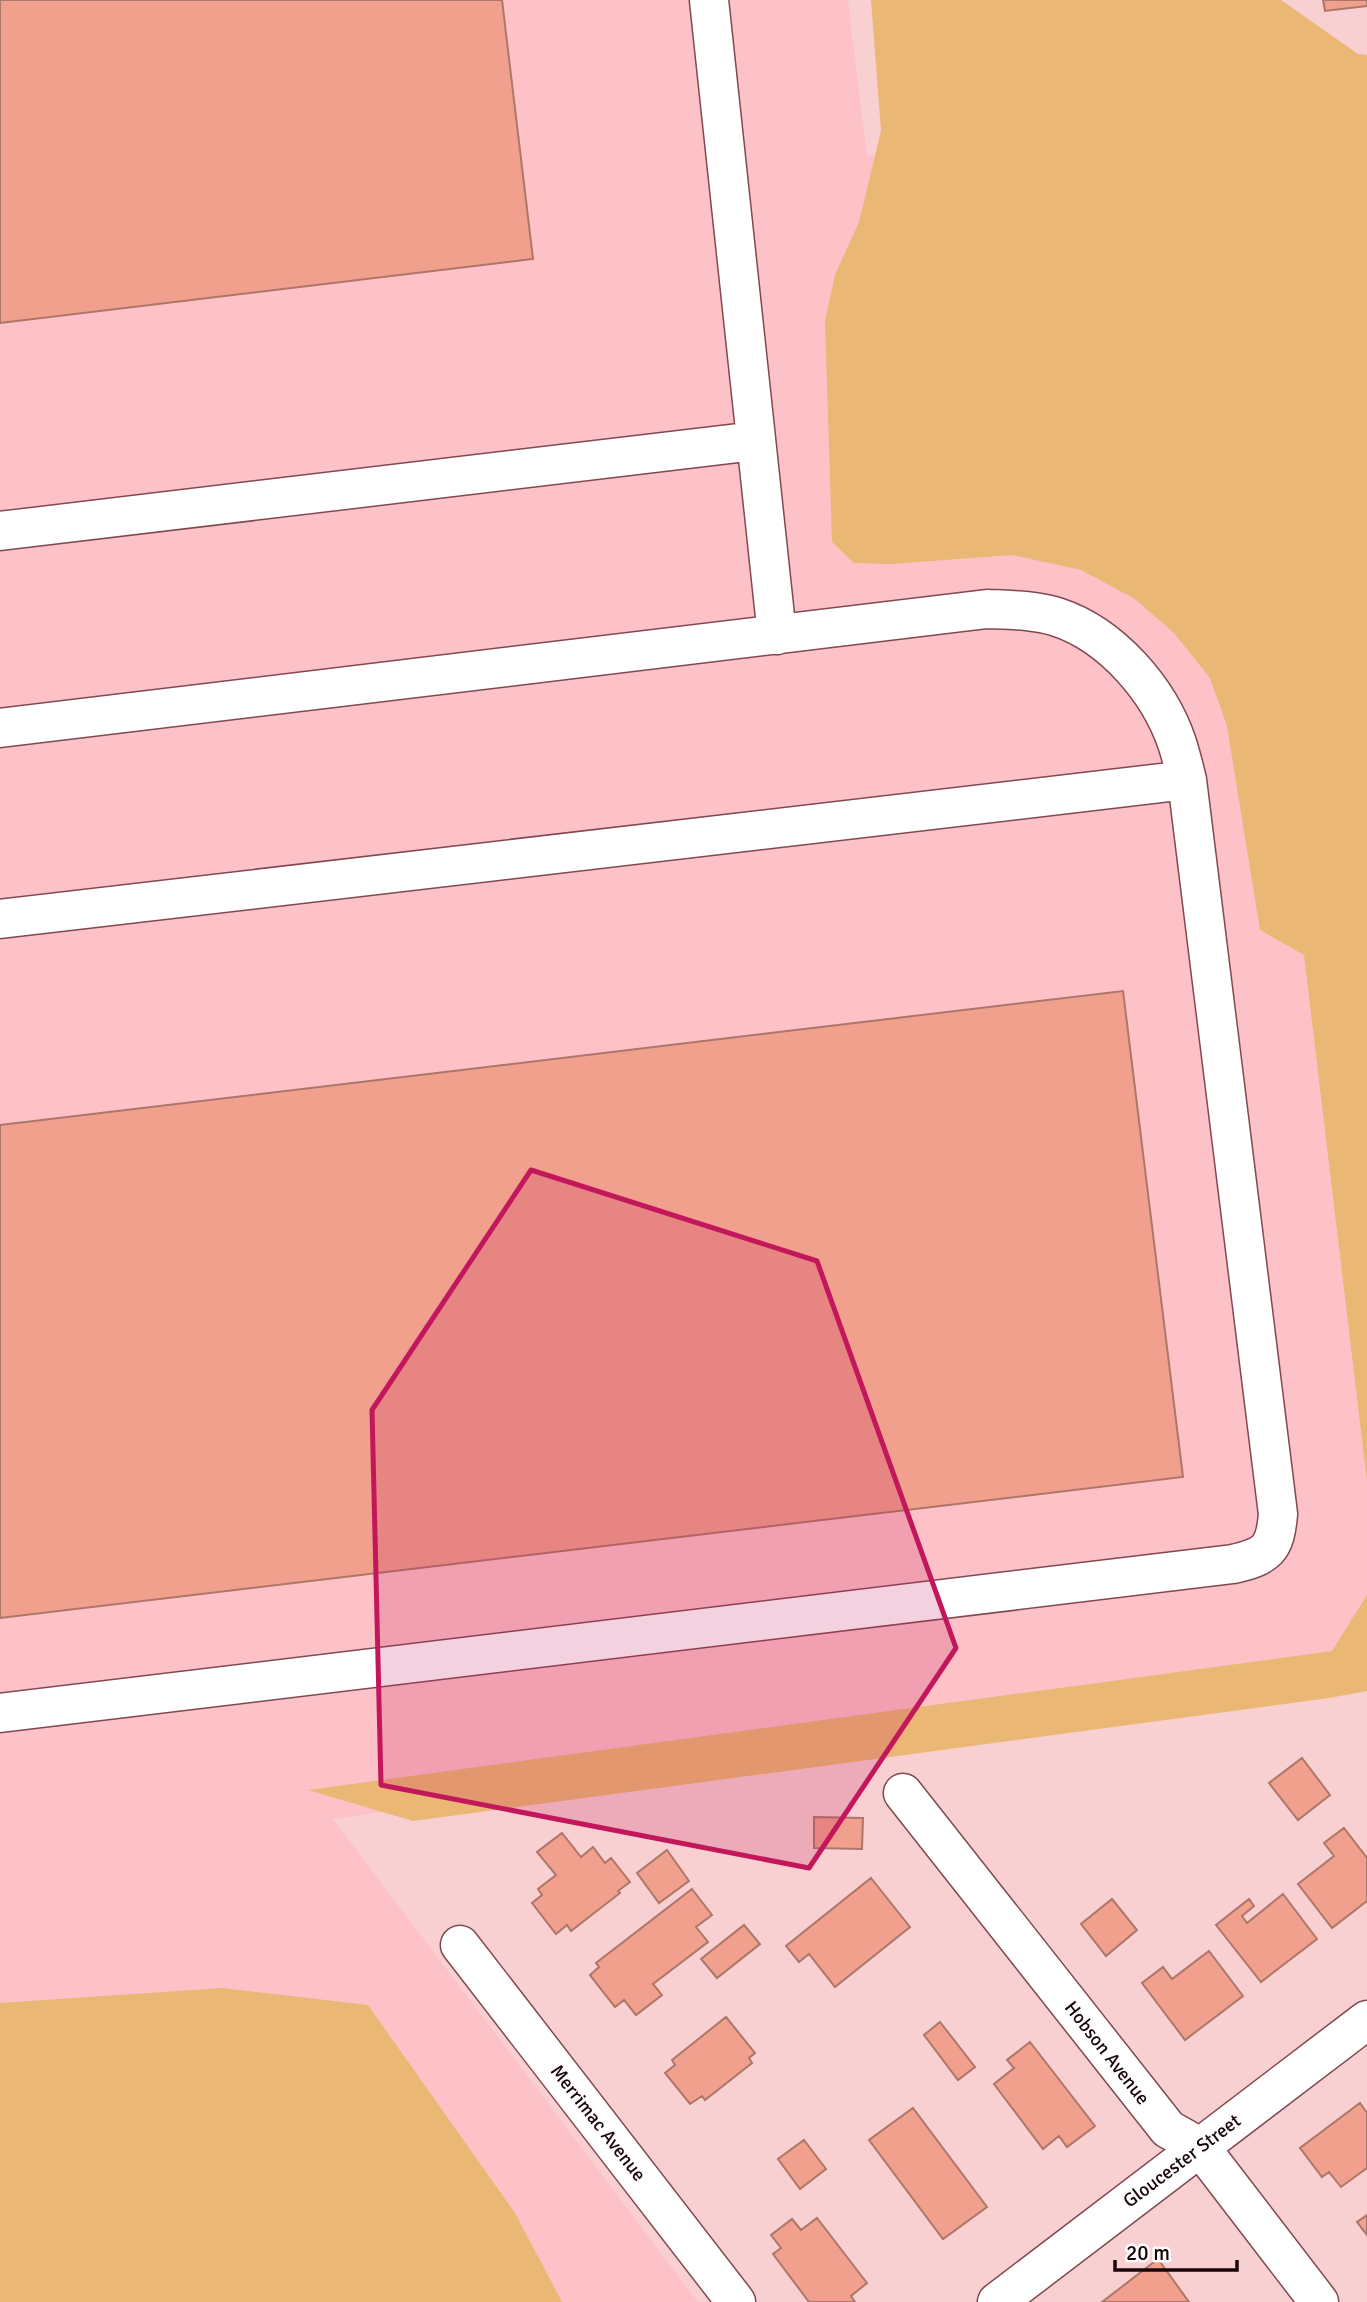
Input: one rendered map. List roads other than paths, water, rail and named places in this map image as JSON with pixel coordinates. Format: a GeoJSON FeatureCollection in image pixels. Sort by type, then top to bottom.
{"type":"FeatureCollection","features":[{"type":"Feature","properties":{"kind":"street"},"geometry":{"type":"LineString","coordinates":[[709,0],[777,635]]}},
{"type":"Feature","properties":{"kind":"street"},"geometry":{"type":"LineString","coordinates":[[0,531],[755,441]]}},
{"type":"Feature","properties":{"kind":"street"},"geometry":{"type":"LineString","coordinates":[[0,728],[987,609],[1021,610],[1056,617],[1087,631],[1114,651],[1139,677],[1162,710],[1177,742],[1187,780],[1278,1514],[1276,1534],[1269,1550],[1254,1559],[1233,1564],[0,1713]]}},
{"type":"Feature","properties":{"kind":"street"},"geometry":{"type":"LineString","coordinates":[[0,919],[1187,780]]}},
{"type":"Feature","properties":{"kind":"street","name":"Hobson Avenue"},"geometry":{"type":"LineString","coordinates":[[903,1793],[1168,2129],[1200,2147],[1320,2302]]}},
{"type":"Feature","properties":{"kind":"street","name":"Merrimac Avenue"},"geometry":{"type":"LineString","coordinates":[[460,1945],[736,2302]]}},
{"type":"Feature","properties":{"kind":"street","name":"Gloucester Street"},"geometry":{"type":"LineString","coordinates":[[997,2302],[1367,2020]]}}]}
